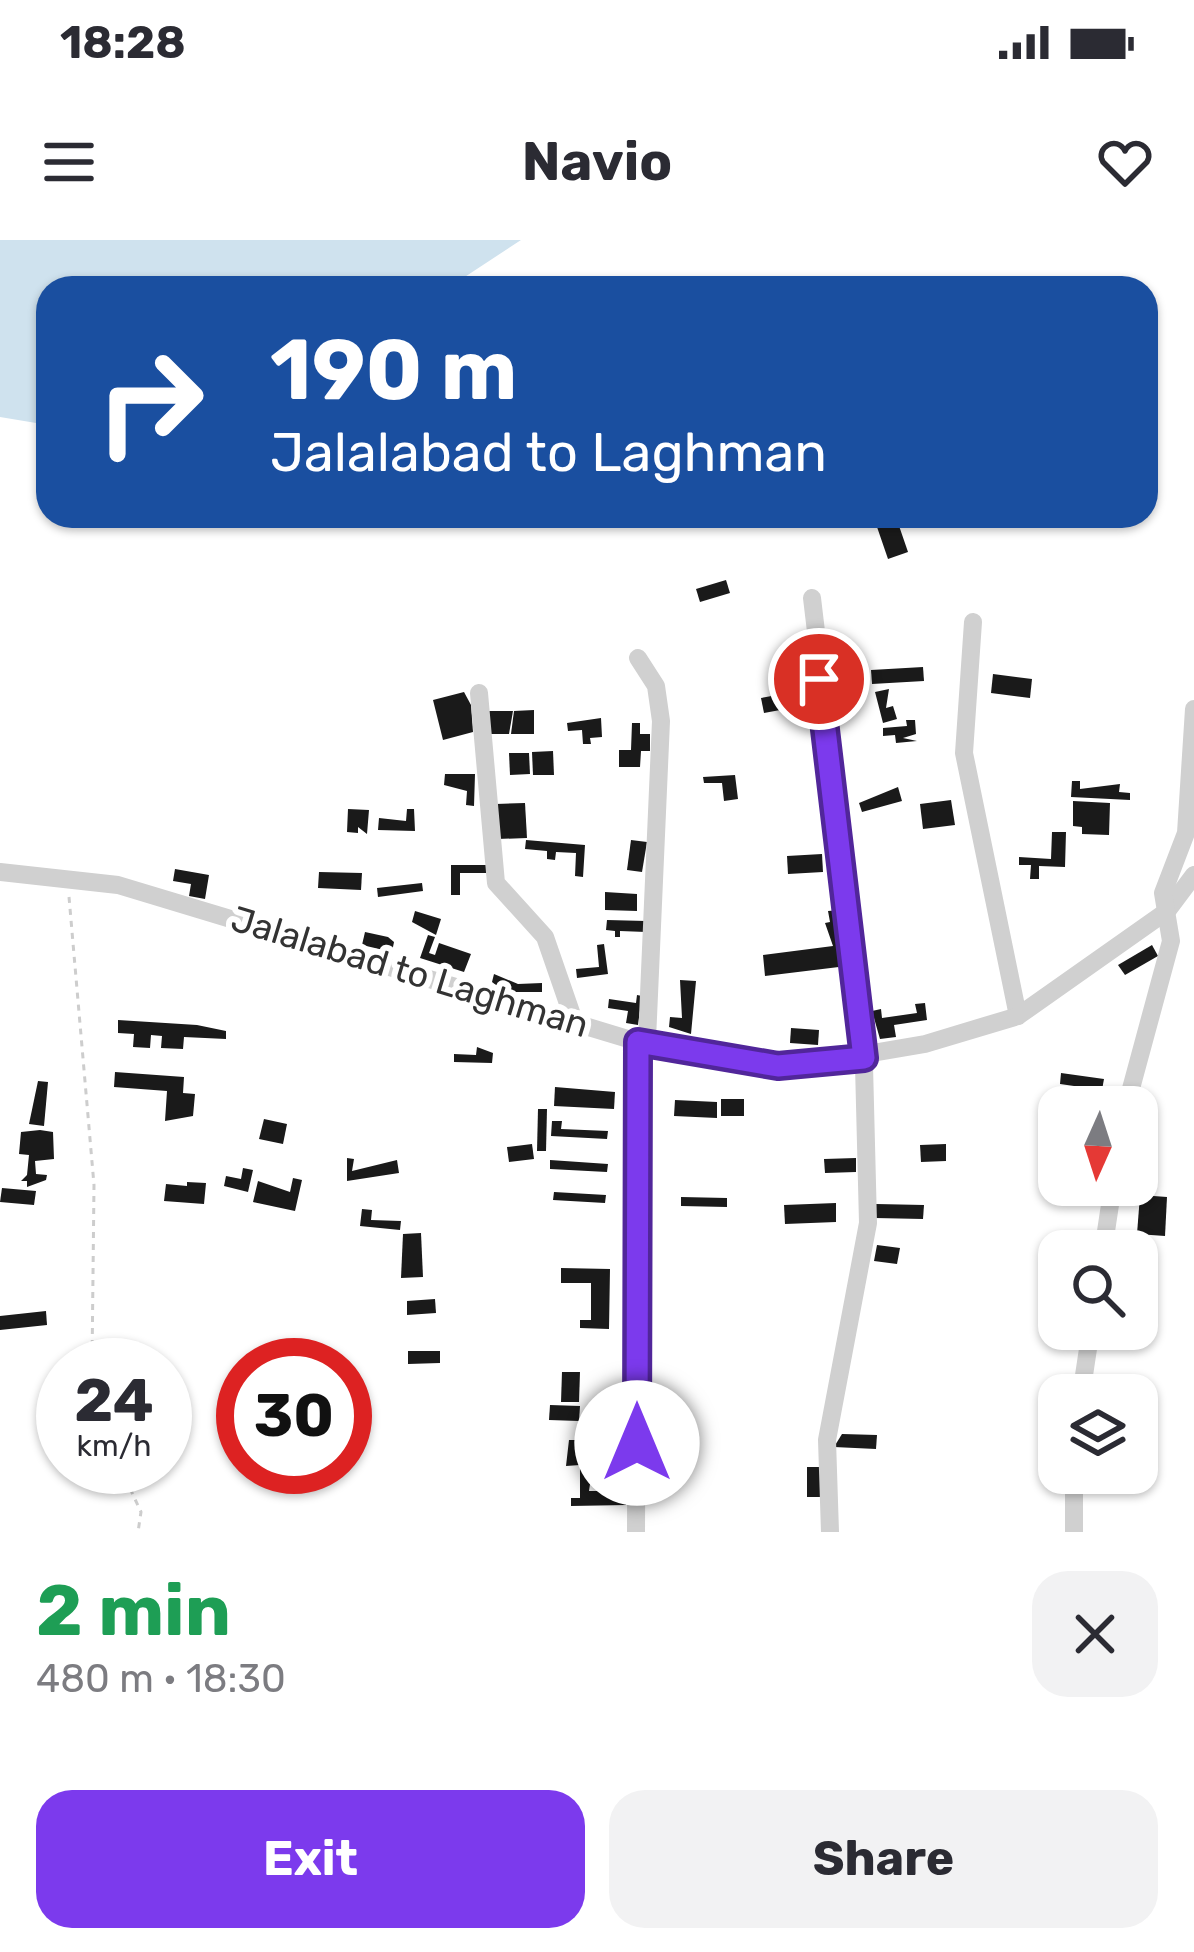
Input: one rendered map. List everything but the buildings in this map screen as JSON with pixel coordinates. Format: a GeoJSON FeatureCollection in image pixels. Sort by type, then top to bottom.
{"type":"FeatureCollection","features":[{"type":"Feature","properties":{"kind":"street"},"geometry":{"type":"LineString","coordinates":[[812,598],[864,1058],[868,1223],[827,1440],[830,1532]]}},
{"type":"Feature","properties":{"kind":"street"},"geometry":{"type":"LineString","coordinates":[[974,622],[964,753],[1018,1016]]}},
{"type":"Feature","properties":{"kind":"street"},"geometry":{"type":"LineString","coordinates":[[637,1532],[643,1041],[661,721],[656,686],[638,658]]}},
{"type":"Feature","properties":{"kind":"street"},"geometry":{"type":"LineString","coordinates":[[479,693],[492,868],[504,893],[545,938],[573,1018]]}},
{"type":"Feature","properties":{"kind":"street"},"geometry":{"type":"LineString","coordinates":[[1132,1086],[1171,941],[1163,893],[1186,833],[1194,709]]}},
{"type":"Feature","properties":{"kind":"street","name":"Jalalabad to Laghman"},"geometry":{"type":"LineString","coordinates":[[0,872],[118,885],[643,1041],[778,1066],[864,1058],[1018,1016],[1167,911],[1194,875]]}},
{"type":"Feature","properties":{"kind":"street"},"geometry":{"type":"LineString","coordinates":[[1074,1494],[1074,1532]]}},
{"type":"Feature","properties":{"kind":"path"},"geometry":{"type":"LineString","coordinates":[[66,878],[94,1185],[92,1338]]}},
{"type":"Feature","properties":{"kind":"path"},"geometry":{"type":"LineString","coordinates":[[133,1494],[141,1512],[137,1532]]}},
{"type":"Feature","properties":{"kind":"water"},"geometry":{"type":"Polygon","coordinates":[[[0,240],[521,240],[466,276],[36,276],[36,423],[0,417],[0,240]]]}},
{"type":"Feature","properties":{"kind":"route"},"geometry":{"type":"LineString","coordinates":[[637,1443],[638,1042],[778,1066],[864,1058],[819,679]]}}]}
